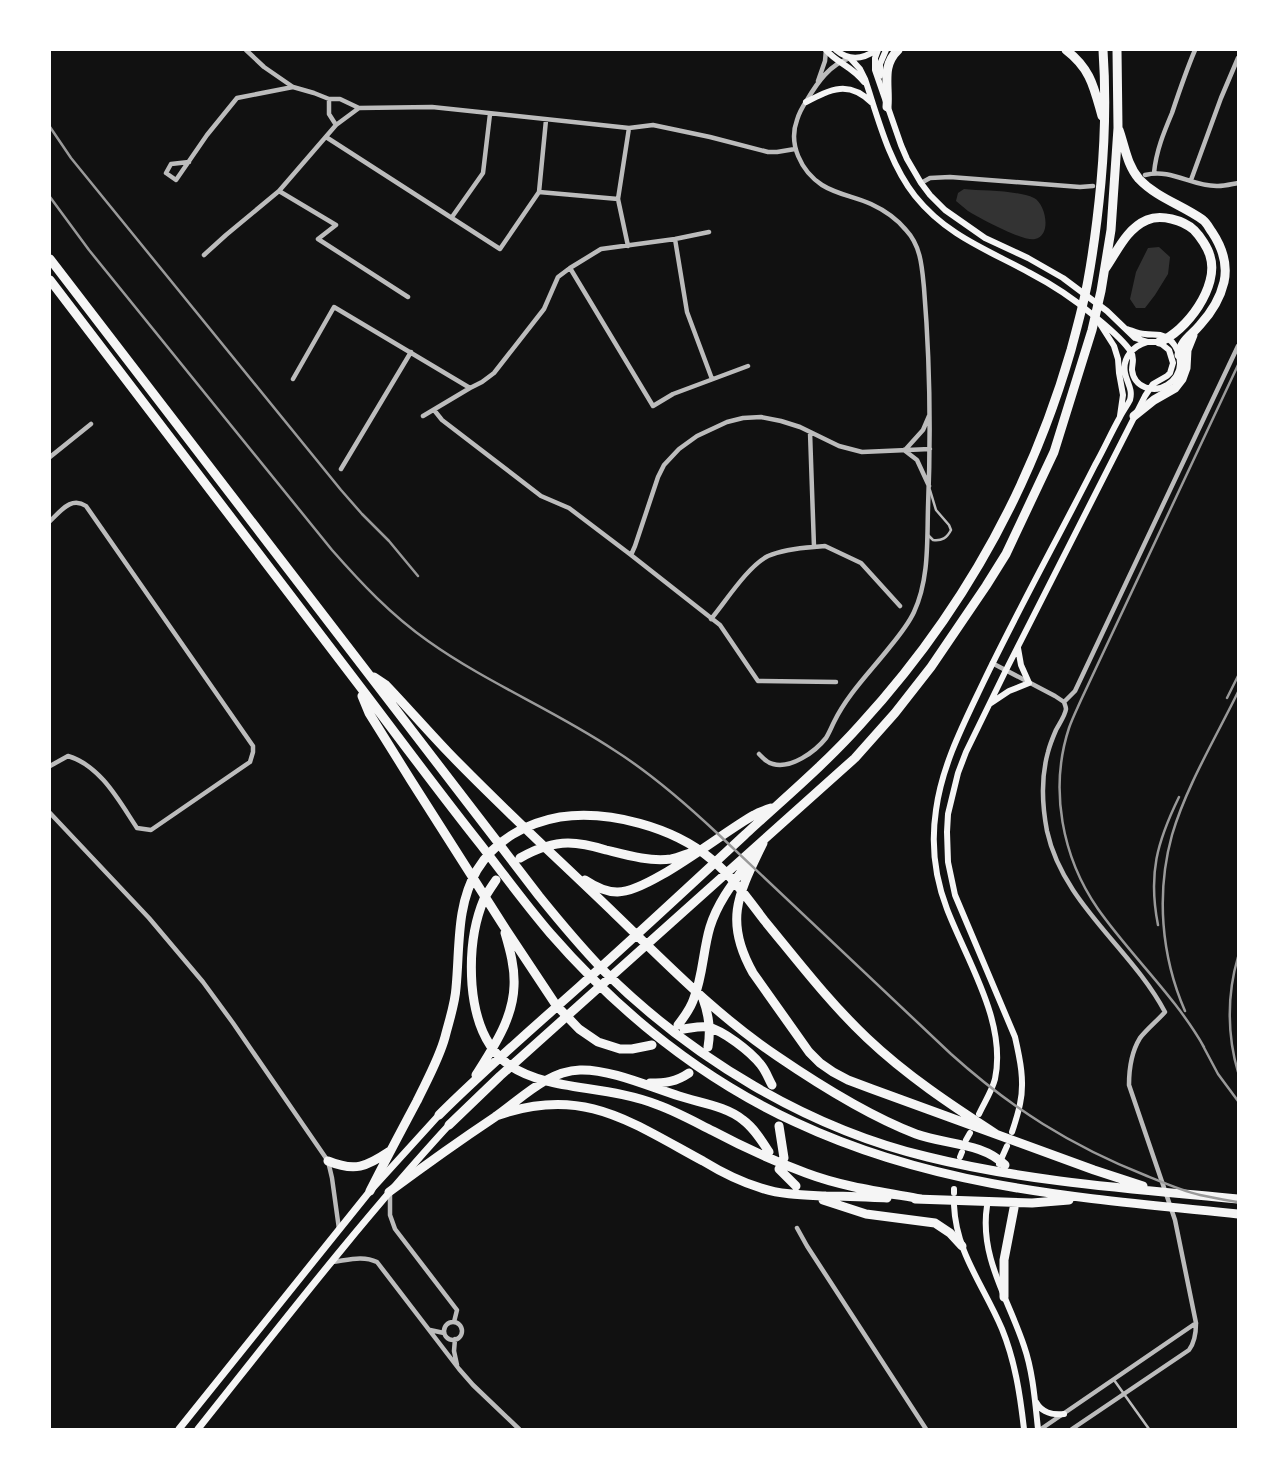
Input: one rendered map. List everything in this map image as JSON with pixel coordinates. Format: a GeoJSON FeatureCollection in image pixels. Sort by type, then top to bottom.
{"type":"FeatureCollection","features":[{"type":"Feature","properties":{"kind":"highway"},"geometry":{"type":"LineString","coordinates":[[887,106],[886,71],[892,57],[898,50]]}},
{"type":"Feature","properties":{"kind":"highway"},"geometry":{"type":"LineString","coordinates":[[1066,50],[1083,66],[1092,80],[1105,125]]}},
{"type":"Feature","properties":{"kind":"highway"},"geometry":{"type":"LineString","coordinates":[[439,1115],[622,949],[836,750],[885,697],[949,614],[972,578],[1013,503],[1038,447],[1061,385],[1079,320],[1088,280],[1102,173],[1105,125],[1103,50]]}},
{"type":"Feature","properties":{"kind":"highway"},"geometry":{"type":"LineString","coordinates":[[449,1125],[500,1076],[855,758],[880,732],[931,667],[1006,554],[1054,452],[1092,330],[1101,291],[1111,230],[1116,170],[1118,128],[1117,50]]}},
{"type":"Feature","properties":{"kind":"highway"},"geometry":{"type":"LineString","coordinates":[[1118,128],[1126,157],[1139,178],[1162,197],[1205,222],[1223,253],[1225,274],[1220,296],[1210,313],[1194,333],[1182,344],[1179,355]]}},
{"type":"Feature","properties":{"kind":"highway"},"geometry":{"type":"LineString","coordinates":[[1104,272],[1123,240],[1148,220],[1162,218],[1178,221],[1193,230],[1211,256],[1212,270],[1210,281],[1203,299],[1192,314],[1176,331],[1163,340]]}},
{"type":"Feature","properties":{"kind":"highway"},"geometry":{"type":"LineString","coordinates":[[50,259],[544,903],[604,971],[666,1025],[716,1062],[792,1106],[828,1123],[885,1144],[926,1156],[1001,1173],[1238,1199]]}},
{"type":"Feature","properties":{"kind":"highway"},"geometry":{"type":"LineString","coordinates":[[50,280],[424,773],[528,906],[550,933],[594,980],[650,1030],[709,1074],[770,1110],[838,1141],[881,1157],[968,1180],[1035,1192],[1238,1214]]}},
{"type":"Feature","properties":{"kind":"highway"},"geometry":{"type":"LineString","coordinates":[[1134,416],[1154,400],[1175,388],[1182,380],[1186,368],[1187,350],[1194,333]]}},
{"type":"Feature","properties":{"kind":"highway"},"geometry":{"type":"LineString","coordinates":[[367,672],[386,685],[449,752],[687,984],[703,999],[776,1056],[892,1124],[916,1134],[980,1148],[1002,1164]]}},
{"type":"Feature","properties":{"kind":"highway"},"geometry":{"type":"LineString","coordinates":[[356,682],[369,713],[412,782],[545,990],[568,1019],[579,1030],[598,1042],[620,1049],[652,1045]]}},
{"type":"Feature","properties":{"kind":"highway"},"geometry":{"type":"LineString","coordinates":[[566,867],[596,887],[617,892],[633,889],[672,869],[755,814],[778,805]]}},
{"type":"Feature","properties":{"kind":"highway"},"geometry":{"type":"LineString","coordinates":[[370,1191],[433,1069],[444,1040],[456,991],[461,912],[467,890],[476,871],[496,846],[517,832],[544,820],[570,816],[619,818],[643,824],[665,832],[698,849],[721,867],[732,879],[825,993],[866,1038],[921,1084],[996,1134]]}},
{"type":"Feature","properties":{"kind":"highway"},"geometry":{"type":"LineString","coordinates":[[765,839],[736,879],[715,913],[705,947],[695,998],[681,1027],[707,1027],[720,1032],[760,1063],[772,1085]]}},
{"type":"Feature","properties":{"kind":"highway"},"geometry":{"type":"LineString","coordinates":[[765,839],[738,898],[736,911],[740,940],[748,964],[793,1031],[820,1063],[848,1080],[1094,1170],[1158,1191]]}},
{"type":"Feature","properties":{"kind":"highway"},"geometry":{"type":"LineString","coordinates":[[520,858],[533,850],[566,843],[581,843],[612,852],[652,860],[672,859],[702,849]]}},
{"type":"Feature","properties":{"kind":"highway"},"geometry":{"type":"LineString","coordinates":[[496,880],[484,898],[476,927],[472,954],[473,991],[478,1020],[487,1040],[505,1062],[519,1071],[548,1082],[617,1092],[637,1097],[682,1115],[758,1154],[828,1181],[920,1199]]}},
{"type":"Feature","properties":{"kind":"highway"},"geometry":{"type":"LineString","coordinates":[[470,1085],[501,1032],[511,1005],[514,973],[512,957],[503,925]]}},
{"type":"Feature","properties":{"kind":"highway"},"geometry":{"type":"LineString","coordinates":[[703,999],[709,1016],[709,1043]]}},
{"type":"Feature","properties":{"kind":"highway"},"geometry":{"type":"LineString","coordinates":[[390,1192],[465,1136],[540,1084],[566,1071],[595,1070],[642,1083],[734,1114],[751,1127],[769,1152]]}},
{"type":"Feature","properties":{"kind":"highway"},"geometry":{"type":"LineString","coordinates":[[642,1083],[673,1082],[689,1073]]}},
{"type":"Feature","properties":{"kind":"highway"},"geometry":{"type":"LineString","coordinates":[[496,1116],[535,1105],[574,1105],[605,1111],[647,1130],[725,1174],[763,1189],[801,1195],[1032,1203],[1087,1199]]}},
{"type":"Feature","properties":{"kind":"highway"},"geometry":{"type":"LineString","coordinates":[[779,1126],[784,1158]]}},
{"type":"Feature","properties":{"kind":"highway"},"geometry":{"type":"LineString","coordinates":[[328,1161],[344,1167],[358,1167],[374,1162],[390,1151]]}},
{"type":"Feature","properties":{"kind":"highway"},"geometry":{"type":"LineString","coordinates":[[784,1171],[796,1186]]}},
{"type":"Feature","properties":{"kind":"highway"},"geometry":{"type":"LineString","coordinates":[[823,1200],[866,1214],[935,1223],[950,1233],[962,1246]]}},
{"type":"Feature","properties":{"kind":"highway"},"geometry":{"type":"LineString","coordinates":[[1004,1297],[1004,1260],[1014,1208]]}},
{"type":"Feature","properties":{"kind":"main road"},"geometry":{"type":"LineString","coordinates":[[826,50],[859,76],[869,90]]}},
{"type":"Feature","properties":{"kind":"main road"},"geometry":{"type":"LineString","coordinates":[[836,50],[850,58],[863,73],[891,153],[902,178],[930,212],[948,228],[981,249],[1030,273],[1084,307],[1131,351],[1134,358],[1133,374],[1140,384],[1149,389],[1161,388],[1175,378],[1180,368],[1179,355],[1175,345],[1163,340],[1141,344],[1131,351],[1128,356],[1125,374],[1131,387],[1131,396],[1127,406],[992,663],[962,727],[940,790],[934,837],[936,865],[943,898],[986,1000],[994,1023],[997,1044],[993,1084],[979,1114]]}},
{"type":"Feature","properties":{"kind":"main road"},"geometry":{"type":"LineString","coordinates":[[850,58],[865,56],[877,50]]}},
{"type":"Feature","properties":{"kind":"main road"},"geometry":{"type":"LineString","coordinates":[[877,50],[875,65],[880,85],[901,145],[907,159],[930,195],[945,210],[985,238],[1028,258],[1064,278],[1107,310],[1135,338],[1148,342]]}},
{"type":"Feature","properties":{"kind":"main road"},"geometry":{"type":"LineString","coordinates":[[880,85],[880,64],[886,50]]}},
{"type":"Feature","properties":{"kind":"main road"},"geometry":{"type":"LineString","coordinates":[[806,102],[828,90],[839,88],[857,92],[873,104]]}},
{"type":"Feature","properties":{"kind":"main road"},"geometry":{"type":"LineString","coordinates":[[1098,319],[1114,346],[1118,359],[1123,395],[1120,417]]}},
{"type":"Feature","properties":{"kind":"main road"},"geometry":{"type":"LineString","coordinates":[[1012,1132],[1020,1103],[1022,1070],[1015,1037],[958,905],[951,879],[947,848],[948,814],[954,784],[966,752],[1006,670],[1134,416],[1149,389],[1156,382],[1167,376],[1172,369],[1171,354],[1158,334],[1138,333],[1127,329]]}},
{"type":"Feature","properties":{"kind":"main road"},"geometry":{"type":"LineString","coordinates":[[990,704],[1009,690],[1029,683],[1021,665],[1018,647]]}},
{"type":"Feature","properties":{"kind":"main road"},"geometry":{"type":"LineString","coordinates":[[179,1429],[370,1191],[439,1115]]}},
{"type":"Feature","properties":{"kind":"main road"},"geometry":{"type":"LineString","coordinates":[[198,1429],[331,1262],[449,1125]]}},
{"type":"Feature","properties":{"kind":"main road"},"geometry":{"type":"LineString","coordinates":[[966,1140],[970,1133]]}},
{"type":"Feature","properties":{"kind":"main road"},"geometry":{"type":"LineString","coordinates":[[1002,1164],[1007,1146]]}},
{"type":"Feature","properties":{"kind":"main road"},"geometry":{"type":"LineString","coordinates":[[954,1205],[956,1225],[970,1267],[996,1316],[1009,1348],[1018,1380],[1024,1429]]}},
{"type":"Feature","properties":{"kind":"main road"},"geometry":{"type":"LineString","coordinates":[[987,1206],[985,1218],[989,1250],[995,1274],[1024,1344],[1030,1364],[1039,1429]]}},
{"type":"Feature","properties":{"kind":"main road"},"geometry":{"type":"LineString","coordinates":[[1035,1401],[1038,1407],[1047,1413],[1064,1414]]}},
{"type":"Feature","properties":{"kind":"street"},"geometry":{"type":"LineString","coordinates":[[246,50],[264,67],[293,87],[328,99],[340,99],[358,108],[432,107],[629,128],[653,125],[768,152],[795,149]]}},
{"type":"Feature","properties":{"kind":"street"},"geometry":{"type":"LineString","coordinates":[[817,84],[825,61],[826,50]]}},
{"type":"Feature","properties":{"kind":"street"},"geometry":{"type":"LineString","coordinates":[[1154,172],[1159,146],[1195,50]]}},
{"type":"Feature","properties":{"kind":"street"},"geometry":{"type":"LineString","coordinates":[[759,754],[768,763],[774,765],[786,764],[810,752],[824,740],[834,720],[914,613],[923,585],[925,571],[930,415],[924,287],[918,250],[908,232],[885,212],[822,185],[810,176],[801,163],[795,149],[796,125],[806,102],[817,84],[833,67],[850,58]]}},
{"type":"Feature","properties":{"kind":"street"},"geometry":{"type":"LineString","coordinates":[[1190,180],[1238,58]]}},
{"type":"Feature","properties":{"kind":"street"},"geometry":{"type":"LineString","coordinates":[[189,162],[171,164],[166,173],[176,180],[189,162],[207,135],[237,98],[293,87]]}},
{"type":"Feature","properties":{"kind":"street"},"geometry":{"type":"LineString","coordinates":[[328,99],[329,114],[336,125]]}},
{"type":"Feature","properties":{"kind":"street"},"geometry":{"type":"LineString","coordinates":[[204,255],[279,191],[336,125],[358,108]]}},
{"type":"Feature","properties":{"kind":"street"},"geometry":{"type":"LineString","coordinates":[[452,217],[483,173],[490,114]]}},
{"type":"Feature","properties":{"kind":"street"},"geometry":{"type":"LineString","coordinates":[[326,137],[500,249],[539,192],[546,120]]}},
{"type":"Feature","properties":{"kind":"street"},"geometry":{"type":"LineString","coordinates":[[628,246],[618,199],[629,128]]}},
{"type":"Feature","properties":{"kind":"street"},"geometry":{"type":"LineString","coordinates":[[1145,175],[1154,172],[1170,174],[1217,186],[1238,183]]}},
{"type":"Feature","properties":{"kind":"street"},"geometry":{"type":"LineString","coordinates":[[921,183],[930,178],[950,177],[1080,187],[1093,186]]}},
{"type":"Feature","properties":{"kind":"street"},"geometry":{"type":"LineString","coordinates":[[279,191],[336,225],[318,239],[408,297]]}},
{"type":"Feature","properties":{"kind":"street"},"geometry":{"type":"LineString","coordinates":[[539,192],[618,199]]}},
{"type":"Feature","properties":{"kind":"street"},"geometry":{"type":"LineString","coordinates":[[423,416],[494,373],[544,309],[558,277],[570,268],[601,249],[676,239],[709,232]]}},
{"type":"Feature","properties":{"kind":"street"},"geometry":{"type":"LineString","coordinates":[[676,239],[687,312],[712,379]]}},
{"type":"Feature","properties":{"kind":"street"},"geometry":{"type":"LineString","coordinates":[[570,268],[653,406],[673,394],[748,366]]}},
{"type":"Feature","properties":{"kind":"street"},"geometry":{"type":"LineString","coordinates":[[293,380],[334,308],[470,388]]}},
{"type":"Feature","properties":{"kind":"street"},"geometry":{"type":"LineString","coordinates":[[1064,702],[1075,691],[1238,346]]}},
{"type":"Feature","properties":{"kind":"street"},"geometry":{"type":"LineString","coordinates":[[341,469],[411,352]]}},
{"type":"Feature","properties":{"kind":"street"},"geometry":{"type":"LineString","coordinates":[[434,410],[442,420],[541,496],[569,508],[720,625],[758,680],[836,682]]}},
{"type":"Feature","properties":{"kind":"street"},"geometry":{"type":"LineString","coordinates":[[904,450],[923,430],[930,415]]}},
{"type":"Feature","properties":{"kind":"street"},"geometry":{"type":"LineString","coordinates":[[631,555],[658,477],[664,465],[697,436],[727,422],[761,417],[791,423],[838,446],[862,452],[930,449]]}},
{"type":"Feature","properties":{"kind":"street"},"geometry":{"type":"LineString","coordinates":[[50,457],[92,424]]}},
{"type":"Feature","properties":{"kind":"street"},"geometry":{"type":"LineString","coordinates":[[810,432],[814,546]]}},
{"type":"Feature","properties":{"kind":"street"},"geometry":{"type":"LineString","coordinates":[[904,450],[917,460],[929,488]]}},
{"type":"Feature","properties":{"kind":"street"},"geometry":{"type":"LineString","coordinates":[[50,521],[69,503],[81,503],[86,506],[253,746],[250,762],[151,830],[137,828],[104,781],[78,759],[68,756],[50,766]]}},
{"type":"Feature","properties":{"kind":"street"},"geometry":{"type":"LineString","coordinates":[[712,619],[750,570],[768,557],[793,549],[814,546],[825,546],[861,563],[900,606]]}},
{"type":"Feature","properties":{"kind":"street"},"geometry":{"type":"LineString","coordinates":[[992,663],[1064,702],[1066,712],[1053,738],[1045,768],[1044,805],[1048,833],[1059,867],[1073,891],[1152,989],[1165,1012],[1138,1043],[1130,1067],[1129,1085],[1176,1222],[1196,1323],[1195,1337],[1193,1345],[1189,1350],[1072,1429]]}},
{"type":"Feature","properties":{"kind":"street"},"geometry":{"type":"LineString","coordinates":[[50,813],[149,918],[203,982],[233,1023],[328,1161],[339,1229]]}},
{"type":"Feature","properties":{"kind":"street"},"geometry":{"type":"LineString","coordinates":[[390,1192],[390,1215],[395,1229],[457,1310],[454,1322]]}},
{"type":"Feature","properties":{"kind":"street"},"geometry":{"type":"LineString","coordinates":[[797,1228],[806,1246],[926,1429]]}},
{"type":"Feature","properties":{"kind":"street"},"geometry":{"type":"LineString","coordinates":[[331,1262],[363,1258],[377,1262],[459,1369],[519,1429]]}},
{"type":"Feature","properties":{"kind":"street"},"geometry":{"type":"LineString","coordinates":[[430,1330],[444,1333],[448,1338],[455,1339],[460,1336],[462,1330],[460,1325],[448,1322],[444,1333]]}},
{"type":"Feature","properties":{"kind":"street"},"geometry":{"type":"LineString","coordinates":[[1039,1429],[1064,1414],[1196,1323]]}},
{"type":"Feature","properties":{"kind":"street"},"geometry":{"type":"LineString","coordinates":[[444,1351],[448,1338]]}},
{"type":"Feature","properties":{"kind":"street"},"geometry":{"type":"LineString","coordinates":[[455,1339],[454,1351],[459,1369]]}},
{"type":"Feature","properties":{"kind":"lane"},"geometry":{"type":"LineString","coordinates":[[927,533],[933,540],[938,540],[948,536],[951,530],[936,510],[929,488]]}},
{"type":"Feature","properties":{"kind":"lane"},"geometry":{"type":"LineString","coordinates":[[1114,1380],[1150,1429]]}},
{"type":"Feature","properties":{"kind":"shaded area"},"geometry":{"type":"Polygon","coordinates":[[[964,189],[1009,192],[1034,198],[1042,207],[1044,213],[1044,232],[1040,237],[1029,239],[982,219],[956,201],[958,193],[964,189]]]}},
{"type":"Feature","properties":{"kind":"shaded area"},"geometry":{"type":"Polygon","coordinates":[[[1159,247],[1170,257],[1168,274],[1145,308],[1136,308],[1130,299],[1136,272],[1148,248],[1159,247]]]}},
{"type":"Feature","properties":{"kind":"railway"},"geometry":{"type":"LineString","coordinates":[[50,127],[71,158],[341,490],[389,541],[418,576]]}},
{"type":"Feature","properties":{"kind":"railway"},"geometry":{"type":"LineString","coordinates":[[50,197],[89,250],[332,550],[365,586],[414,631],[450,656],[591,736],[628,759],[655,779],[717,833],[951,1054],[996,1092],[1019,1108],[1067,1138],[1119,1164],[1187,1191],[1238,1202]]}},
{"type":"Feature","properties":{"kind":"railway"},"geometry":{"type":"LineString","coordinates":[[1204,1047],[1180,1011],[1098,909],[1086,889],[1075,867],[1068,845],[1060,798],[1060,775],[1063,751],[1073,718],[1238,365]]}},
{"type":"Feature","properties":{"kind":"railway"},"geometry":{"type":"LineString","coordinates":[[1227,698],[1238,676]]}},
{"type":"Feature","properties":{"kind":"railway"},"geometry":{"type":"LineString","coordinates":[[1185,1011],[1177,990],[1166,946],[1163,902],[1167,857],[1172,835],[1185,799],[1238,692]]}},
{"type":"Feature","properties":{"kind":"railway"},"geometry":{"type":"LineString","coordinates":[[1158,925],[1154,890],[1156,859],[1165,829],[1179,797]]}},
{"type":"Feature","properties":{"kind":"railway"},"geometry":{"type":"LineString","coordinates":[[1238,957],[1230,1000],[1230,1029],[1238,1072]]}},
{"type":"Feature","properties":{"kind":"railway"},"geometry":{"type":"LineString","coordinates":[[1201,1042],[1218,1074],[1238,1101]]}}]}
